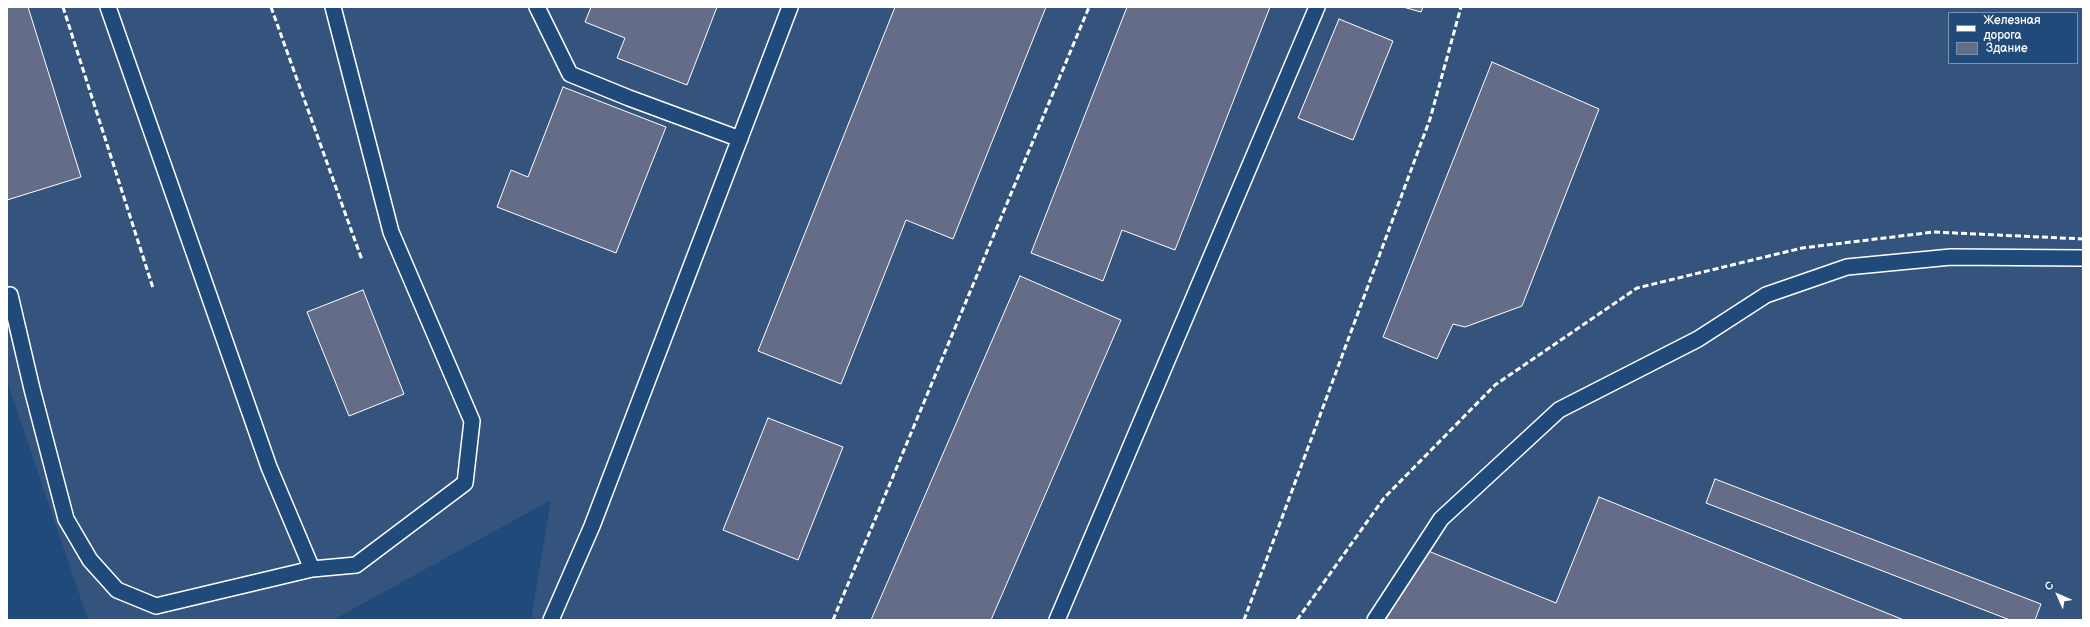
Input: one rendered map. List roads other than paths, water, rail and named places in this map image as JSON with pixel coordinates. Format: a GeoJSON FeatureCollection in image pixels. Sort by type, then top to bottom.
{"type":"FeatureCollection","features":[{"type":"Feature","properties":{"kind":"lane"},"geometry":{"type":"LineString","coordinates":[[108,7],[269,468],[312,569]]}},
{"type":"Feature","properties":{"kind":"lane"},"geometry":{"type":"LineString","coordinates":[[10,295],[66,520],[90,560],[117,590],[156,606],[312,569],[356,565],[465,483],[472,421],[391,232],[333,7]]}},
{"type":"Feature","properties":{"kind":"lane"},"geometry":{"type":"LineString","coordinates":[[537,7],[570,74],[629,98],[740,139]]}},
{"type":"Feature","properties":{"kind":"lane"},"geometry":{"type":"LineString","coordinates":[[551,620],[592,526],[790,7]]}},
{"type":"Feature","properties":{"kind":"lane"},"geometry":{"type":"LineString","coordinates":[[1057,620],[1317,7]]}},
{"type":"Feature","properties":{"kind":"lane"},"geometry":{"type":"LineString","coordinates":[[1375,620],[1441,519],[1559,410],[1698,339],[1766,295],[1847,267],[1951,257],[2083,258]]}},
{"type":"Feature","properties":{"kind":"railway"},"geometry":{"type":"LineString","coordinates":[[63,7],[153,288]]}},
{"type":"Feature","properties":{"kind":"railway"},"geometry":{"type":"LineString","coordinates":[[271,7],[362,260]]}},
{"type":"Feature","properties":{"kind":"railway"},"geometry":{"type":"LineString","coordinates":[[833,620],[1089,7]]}},
{"type":"Feature","properties":{"kind":"railway"},"geometry":{"type":"LineString","coordinates":[[1244,620],[1430,119],[1461,7]]}},
{"type":"Feature","properties":{"kind":"railway"},"geometry":{"type":"LineString","coordinates":[[1297,620],[1384,498],[1495,385],[1637,288],[1802,248],[1934,232],[2083,239]]}}]}
